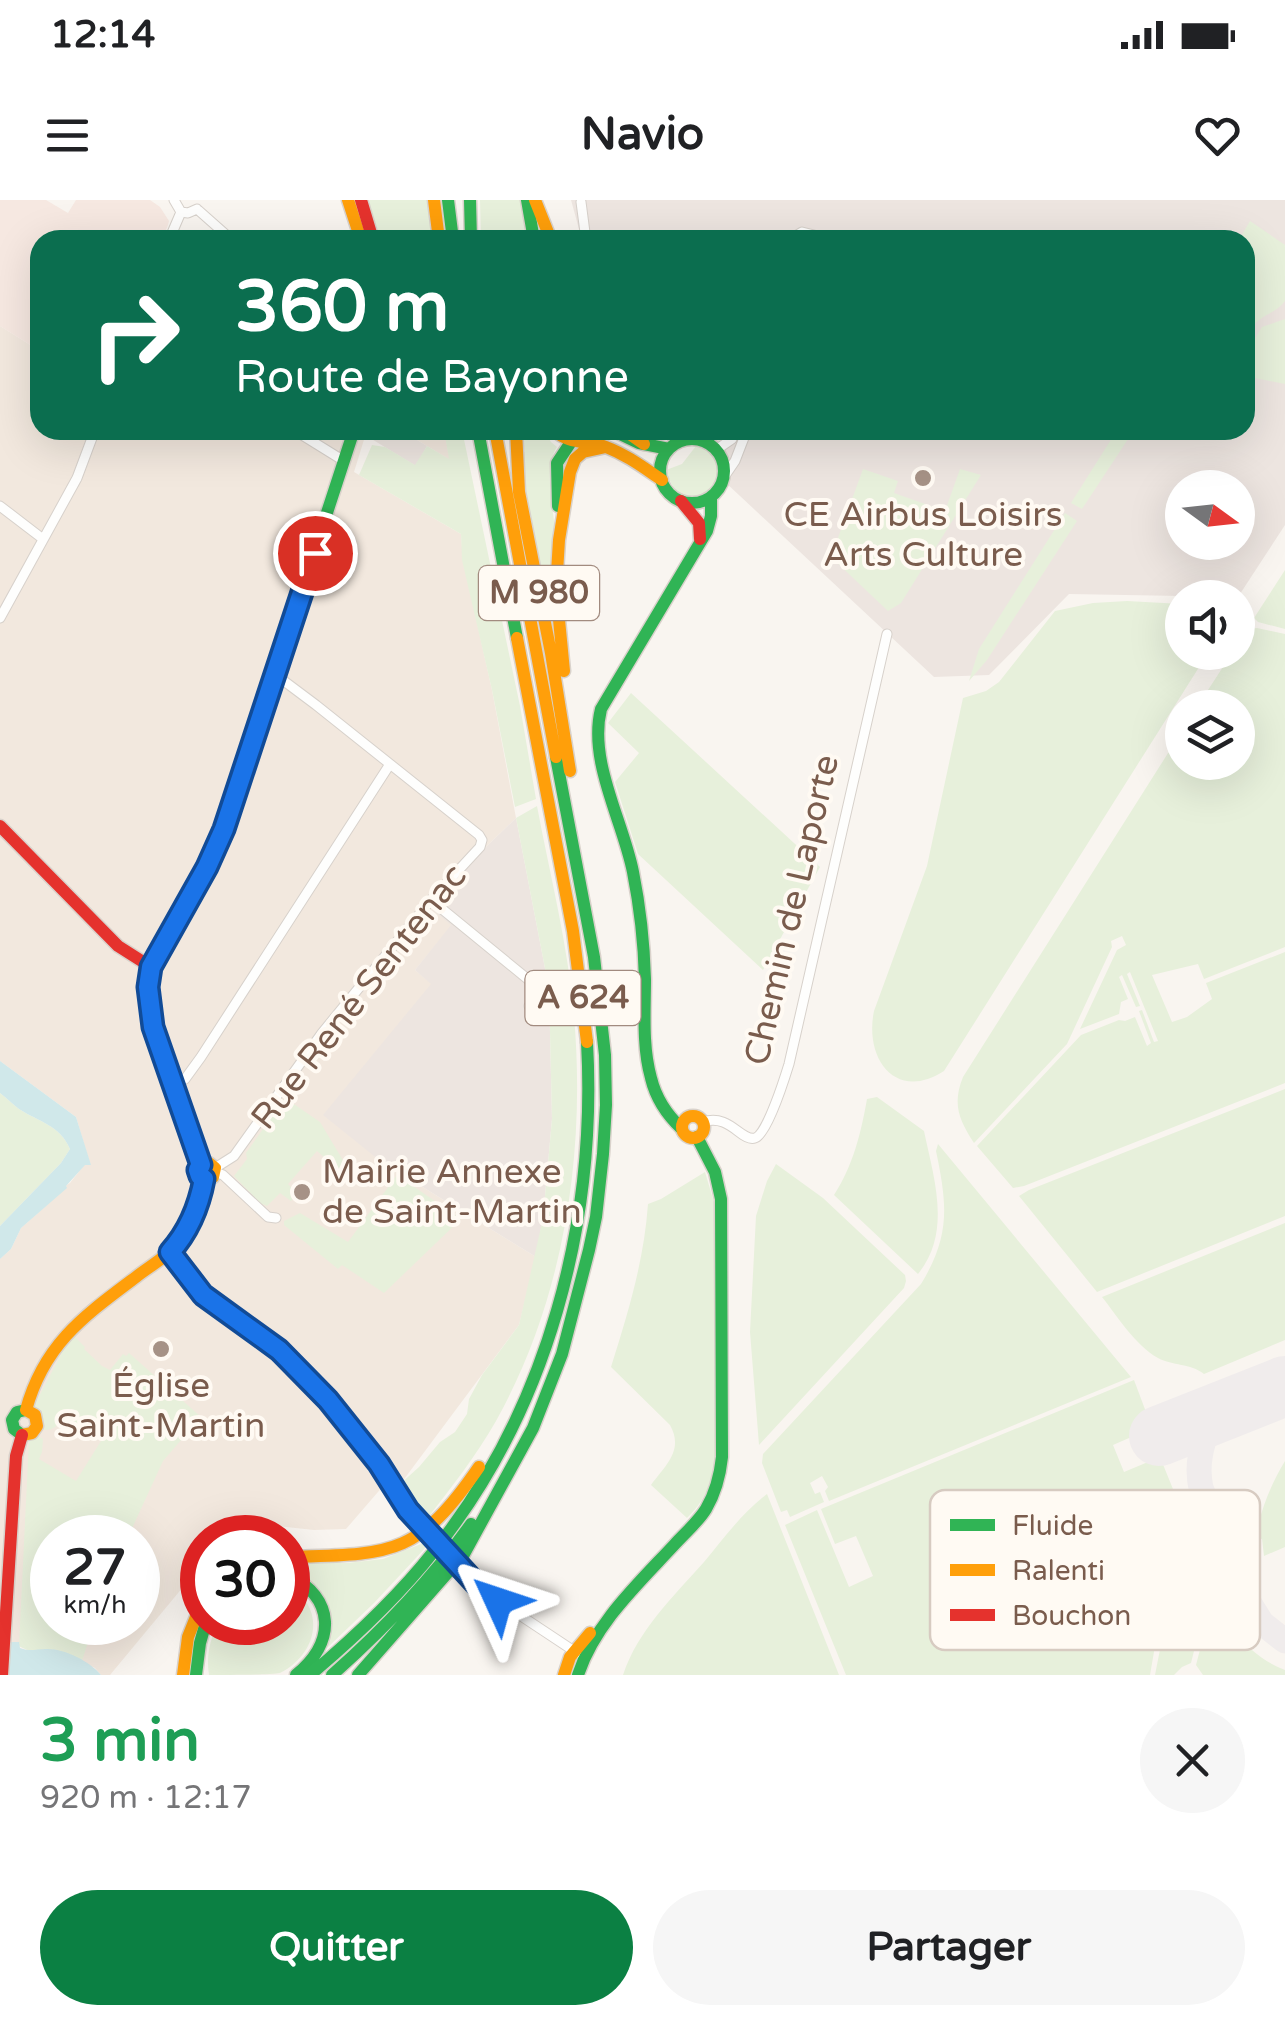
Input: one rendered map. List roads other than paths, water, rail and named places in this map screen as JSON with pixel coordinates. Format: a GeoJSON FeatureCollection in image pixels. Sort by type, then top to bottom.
{"type":"FeatureCollection","features":[{"type":"Feature","properties":{"kind":"main road"},"geometry":{"type":"LineString","coordinates":[[348,200],[358,230]]}},
{"type":"Feature","properties":{"kind":"main road"},"geometry":{"type":"LineString","coordinates":[[361,200],[371,230]]}},
{"type":"Feature","properties":{"kind":"main road"},"geometry":{"type":"LineString","coordinates":[[434,200],[438,230]]}},
{"type":"Feature","properties":{"kind":"main road"},"geometry":{"type":"LineString","coordinates":[[452,200],[454,230]]}},
{"type":"Feature","properties":{"kind":"main road"},"geometry":{"type":"LineString","coordinates":[[470,200],[471,230]]}},
{"type":"Feature","properties":{"kind":"main road"},"geometry":{"type":"LineString","coordinates":[[527,200],[532,230]]}},
{"type":"Feature","properties":{"kind":"main road"},"geometry":{"type":"LineString","coordinates":[[539,200],[548,230]]}},
{"type":"Feature","properties":{"kind":"main road"},"geometry":{"type":"LineString","coordinates":[[26,1410],[30,1390],[59,1340],[180,1240],[209,1171],[172,1086],[150,1009],[151,967],[215,852],[351,440]]}},
{"type":"Feature","properties":{"kind":"main road","name":"A 624"},"geometry":{"type":"LineString","coordinates":[[310,1675],[346,1645],[421,1567],[468,1504],[491,1466],[545,1346],[576,1238],[587,1157],[588,1056],[583,995],[480,440]]}},
{"type":"Feature","properties":{"kind":"main road","name":"A 624"},"geometry":{"type":"LineString","coordinates":[[358,1675],[464,1554],[546,1398],[583,1277],[600,1188],[605,1055],[594,957],[498,440]]}},
{"type":"Feature","properties":{"kind":"main road","name":"M 980"},"geometry":{"type":"LineString","coordinates":[[517,440],[520,492],[568,755],[579,831],[580,874]]}},
{"type":"Feature","properties":{"kind":"main road"},"geometry":{"type":"LineString","coordinates":[[560,540],[556,463],[580,440]]}},
{"type":"Feature","properties":{"kind":"main road"},"geometry":{"type":"LineString","coordinates":[[587,440],[638,463],[662,480],[699,523],[700,541]]}},
{"type":"Feature","properties":{"kind":"main road"},"geometry":{"type":"LineString","coordinates":[[630,440],[644,444],[670,440]]}},
{"type":"Feature","properties":{"kind":"main road"},"geometry":{"type":"LineString","coordinates":[[638,440],[644,444]]}},
{"type":"Feature","properties":{"kind":"main road"},"geometry":{"type":"LineString","coordinates":[[662,480],[661,465],[681,440]]}},
{"type":"Feature","properties":{"kind":"main road"},"geometry":{"type":"LineString","coordinates":[[680,500],[696,502],[711,496],[722,480],[722,461],[716,450],[706,442],[694,440]]}},
{"type":"Feature","properties":{"kind":"main road"},"geometry":{"type":"LineString","coordinates":[[568,755],[557,602],[560,540],[573,462],[588,450],[606,447]]}},
{"type":"Feature","properties":{"kind":"main road"},"geometry":{"type":"LineString","coordinates":[[703,1122],[698,1137],[689,1138],[684,1123],[660,1102],[654,1089],[648,1063],[644,955],[634,871],[606,778],[596,726],[601,708],[706,531],[711,496]]}},
{"type":"Feature","properties":{"kind":"main road"},"geometry":{"type":"LineString","coordinates":[[0,826],[113,941],[151,967]]}},
{"type":"Feature","properties":{"kind":"main road","name":"Chemin de Laporte"},"geometry":{"type":"LineString","coordinates":[[684,1123],[694,1116],[703,1122]]}},
{"type":"Feature","properties":{"kind":"main road"},"geometry":{"type":"LineString","coordinates":[[564,1675],[566,1665],[579,1654],[613,1606],[705,1511],[721,1469],[722,1200],[715,1172],[698,1137]]}},
{"type":"Feature","properties":{"kind":"main road"},"geometry":{"type":"LineString","coordinates":[[26,1410],[35,1415],[37,1426],[30,1434],[22,1435],[6,1420],[26,1410]]}},
{"type":"Feature","properties":{"kind":"main road"},"geometry":{"type":"LineString","coordinates":[[310,1557],[390,1551],[422,1536],[462,1494],[513,1420]]}},
{"type":"Feature","properties":{"kind":"main road"},"geometry":{"type":"LineString","coordinates":[[2,1675],[16,1456],[22,1435]]}},
{"type":"Feature","properties":{"kind":"main road","name":"A 624"},"geometry":{"type":"LineString","coordinates":[[332,1675],[437,1569],[504,1481]]}},
{"type":"Feature","properties":{"kind":"main road"},"geometry":{"type":"LineString","coordinates":[[296,1675],[319,1650],[326,1628],[325,1614],[310,1587]]}},
{"type":"Feature","properties":{"kind":"main road"},"geometry":{"type":"LineString","coordinates":[[183,1675],[187,1645]]}},
{"type":"Feature","properties":{"kind":"main road"},"geometry":{"type":"LineString","coordinates":[[196,1675],[200,1645]]}},
{"type":"Feature","properties":{"kind":"main road"},"geometry":{"type":"LineString","coordinates":[[578,1675],[579,1654]]}},
{"type":"Feature","properties":{"kind":"street"},"geometry":{"type":"LineString","coordinates":[[174,200],[181,212]]}},
{"type":"Feature","properties":{"kind":"street"},"geometry":{"type":"LineString","coordinates":[[581,200],[585,230]]}},
{"type":"Feature","properties":{"kind":"street"},"geometry":{"type":"LineString","coordinates":[[181,212],[191,213],[199,205],[223,230]]}},
{"type":"Feature","properties":{"kind":"street"},"geometry":{"type":"LineString","coordinates":[[173,230],[181,212]]}},
{"type":"Feature","properties":{"kind":"street"},"geometry":{"type":"LineString","coordinates":[[0,618],[77,478],[91,440]]}},
{"type":"Feature","properties":{"kind":"street"},"geometry":{"type":"LineString","coordinates":[[311,440],[344,460]]}},
{"type":"Feature","properties":{"kind":"street"},"geometry":{"type":"LineString","coordinates":[[716,450],[731,440]]}},
{"type":"Feature","properties":{"kind":"street"},"geometry":{"type":"LineString","coordinates":[[722,480],[743,440]]}},
{"type":"Feature","properties":{"kind":"street"},"geometry":{"type":"LineString","coordinates":[[0,506],[43,539]]}},
{"type":"Feature","properties":{"kind":"street","name":"Chemin de Laporte"},"geometry":{"type":"LineString","coordinates":[[703,1122],[719,1120],[750,1138],[759,1136],[784,1080],[887,634]]}},
{"type":"Feature","properties":{"kind":"street","name":"Rue René Sentenac"},"geometry":{"type":"LineString","coordinates":[[209,1171],[234,1156],[322,1032],[482,840],[276,675]]}},
{"type":"Feature","properties":{"kind":"street"},"geometry":{"type":"LineString","coordinates":[[172,1086],[186,1079],[201,1058],[390,764]]}},
{"type":"Feature","properties":{"kind":"street"},"geometry":{"type":"LineString","coordinates":[[430,900],[530,981],[536,995],[529,1006]]}},
{"type":"Feature","properties":{"kind":"street"},"geometry":{"type":"LineString","coordinates":[[209,1171],[223,1175],[268,1216],[276,1218]]}},
{"type":"Feature","properties":{"kind":"street"},"geometry":{"type":"LineString","coordinates":[[170,1252],[203,1295],[279,1350],[328,1400],[379,1464],[414,1517],[467,1574],[488,1594],[579,1654]]}},
{"type":"Feature","properties":{"kind":"water"},"geometry":{"type":"Polygon","coordinates":[[[0,1061],[76,1117],[91,1165],[85,1165],[67,1188],[21,1228],[11,1249],[0,1259],[0,1226],[70,1149],[55,1129],[0,1093],[0,1061]]]}},
{"type":"Feature","properties":{"kind":"water"},"geometry":{"type":"Polygon","coordinates":[[[0,1642],[19,1642],[20,1648],[27,1650],[68,1653],[101,1675],[0,1675],[0,1642]]]}},
{"type":"Feature","properties":{"kind":"place","name":"CE Airbus Loisirs Arts Culture"},"geometry":{"type":"Point","coordinates":[923,478]}},
{"type":"Feature","properties":{"kind":"place","name":"Mairie Annexe de Saint-Martin"},"geometry":{"type":"Point","coordinates":[302,1192]}},
{"type":"Feature","properties":{"kind":"place","name":"Église Saint-Martin"},"geometry":{"type":"Point","coordinates":[161,1349]}}]}
